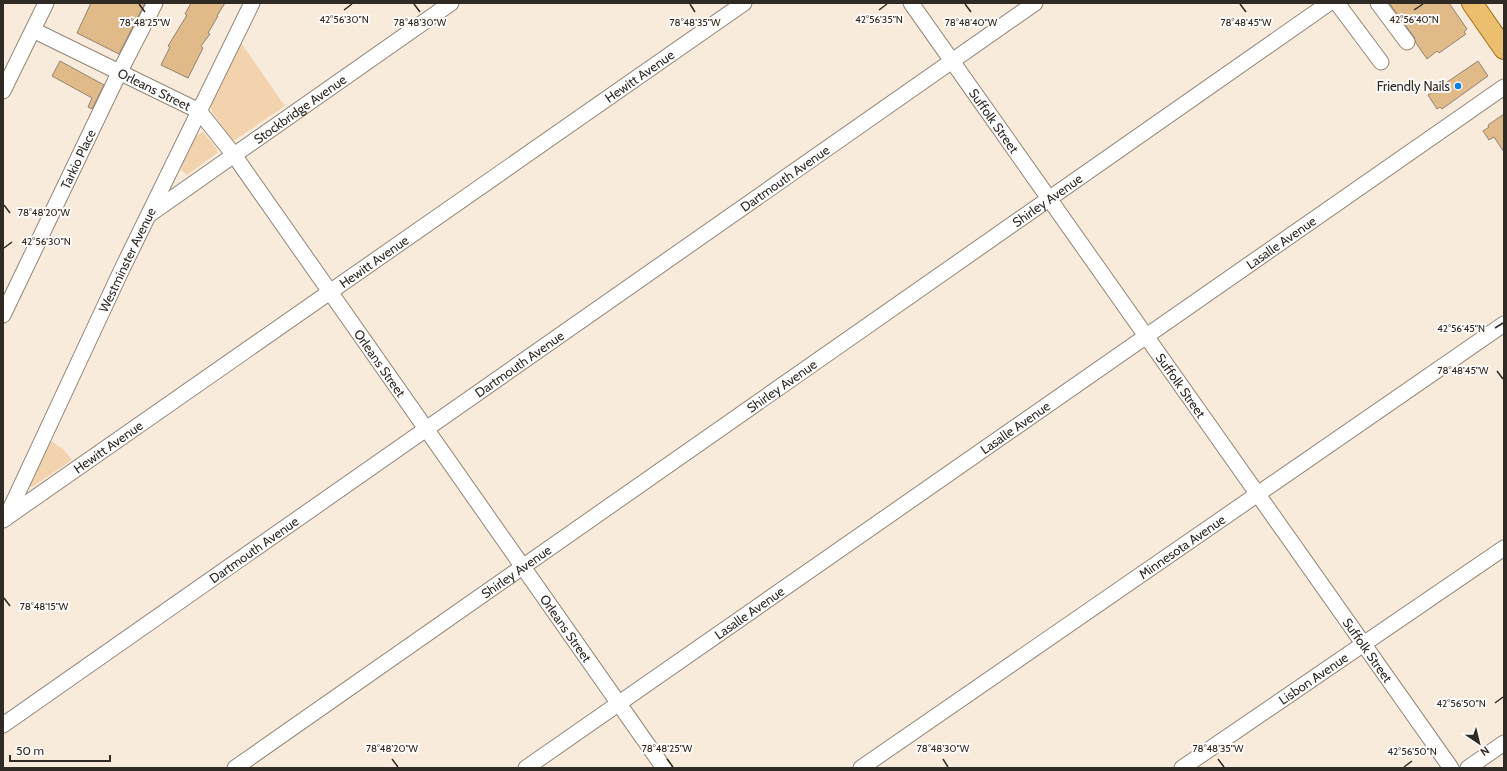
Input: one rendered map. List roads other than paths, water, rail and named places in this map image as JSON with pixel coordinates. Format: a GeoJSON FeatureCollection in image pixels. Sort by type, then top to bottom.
{"type":"FeatureCollection","features":[{"type":"Feature","properties":{"kind":"main road"},"geometry":{"type":"LineString","coordinates":[[1472,3],[1504,48]]}},
{"type":"Feature","properties":{"kind":"street"},"geometry":{"type":"LineString","coordinates":[[3,91],[46,3]]}},
{"type":"Feature","properties":{"kind":"street","name":"Tarkio Place"},"geometry":{"type":"LineString","coordinates":[[3,315],[120,71],[155,3]]}},
{"type":"Feature","properties":{"kind":"street","name":"Westminster Avenue"},"geometry":{"type":"LineString","coordinates":[[4,519],[252,3]]}},
{"type":"Feature","properties":{"kind":"street","name":"Stockbridge Avenue"},"geometry":{"type":"LineString","coordinates":[[149,215],[451,3]]}},
{"type":"Feature","properties":{"kind":"street","name":"Hewitt Avenue"},"geometry":{"type":"LineString","coordinates":[[4,519],[744,3]]}},
{"type":"Feature","properties":{"kind":"street","name":"Suffolk Street"},"geometry":{"type":"LineString","coordinates":[[911,3],[1451,768]]}},
{"type":"Feature","properties":{"kind":"street","name":"Dartmouth Avenue"},"geometry":{"type":"LineString","coordinates":[[3,725],[427,430],[1034,3]]}},
{"type":"Feature","properties":{"kind":"street","name":"Shirley Avenue"},"geometry":{"type":"LineString","coordinates":[[235,768],[1329,3]]}},
{"type":"Feature","properties":{"kind":"street"},"geometry":{"type":"LineString","coordinates":[[1337,3],[1381,62]]}},
{"type":"Feature","properties":{"kind":"street"},"geometry":{"type":"LineString","coordinates":[[1378,3],[1407,42]]}},
{"type":"Feature","properties":{"kind":"street","name":"Orleans Street"},"geometry":{"type":"LineString","coordinates":[[33,30],[120,71],[199,111],[234,155],[664,768]]}},
{"type":"Feature","properties":{"kind":"street","name":"Lasalle Avenue"},"geometry":{"type":"LineString","coordinates":[[526,768],[1504,87]]}},
{"type":"Feature","properties":{"kind":"street","name":"Minnesota Avenue"},"geometry":{"type":"LineString","coordinates":[[860,768],[1504,324]]}},
{"type":"Feature","properties":{"kind":"street","name":"Lisbon Avenue"},"geometry":{"type":"LineString","coordinates":[[1182,768],[1504,548]]}},
{"type":"Feature","properties":{"kind":"street"},"geometry":{"type":"LineString","coordinates":[[1468,768],[1504,743]]}},
{"type":"Feature","properties":{"kind":"place","name":"Friendly Nails"},"geometry":{"type":"Point","coordinates":[1458,86]}}]}
